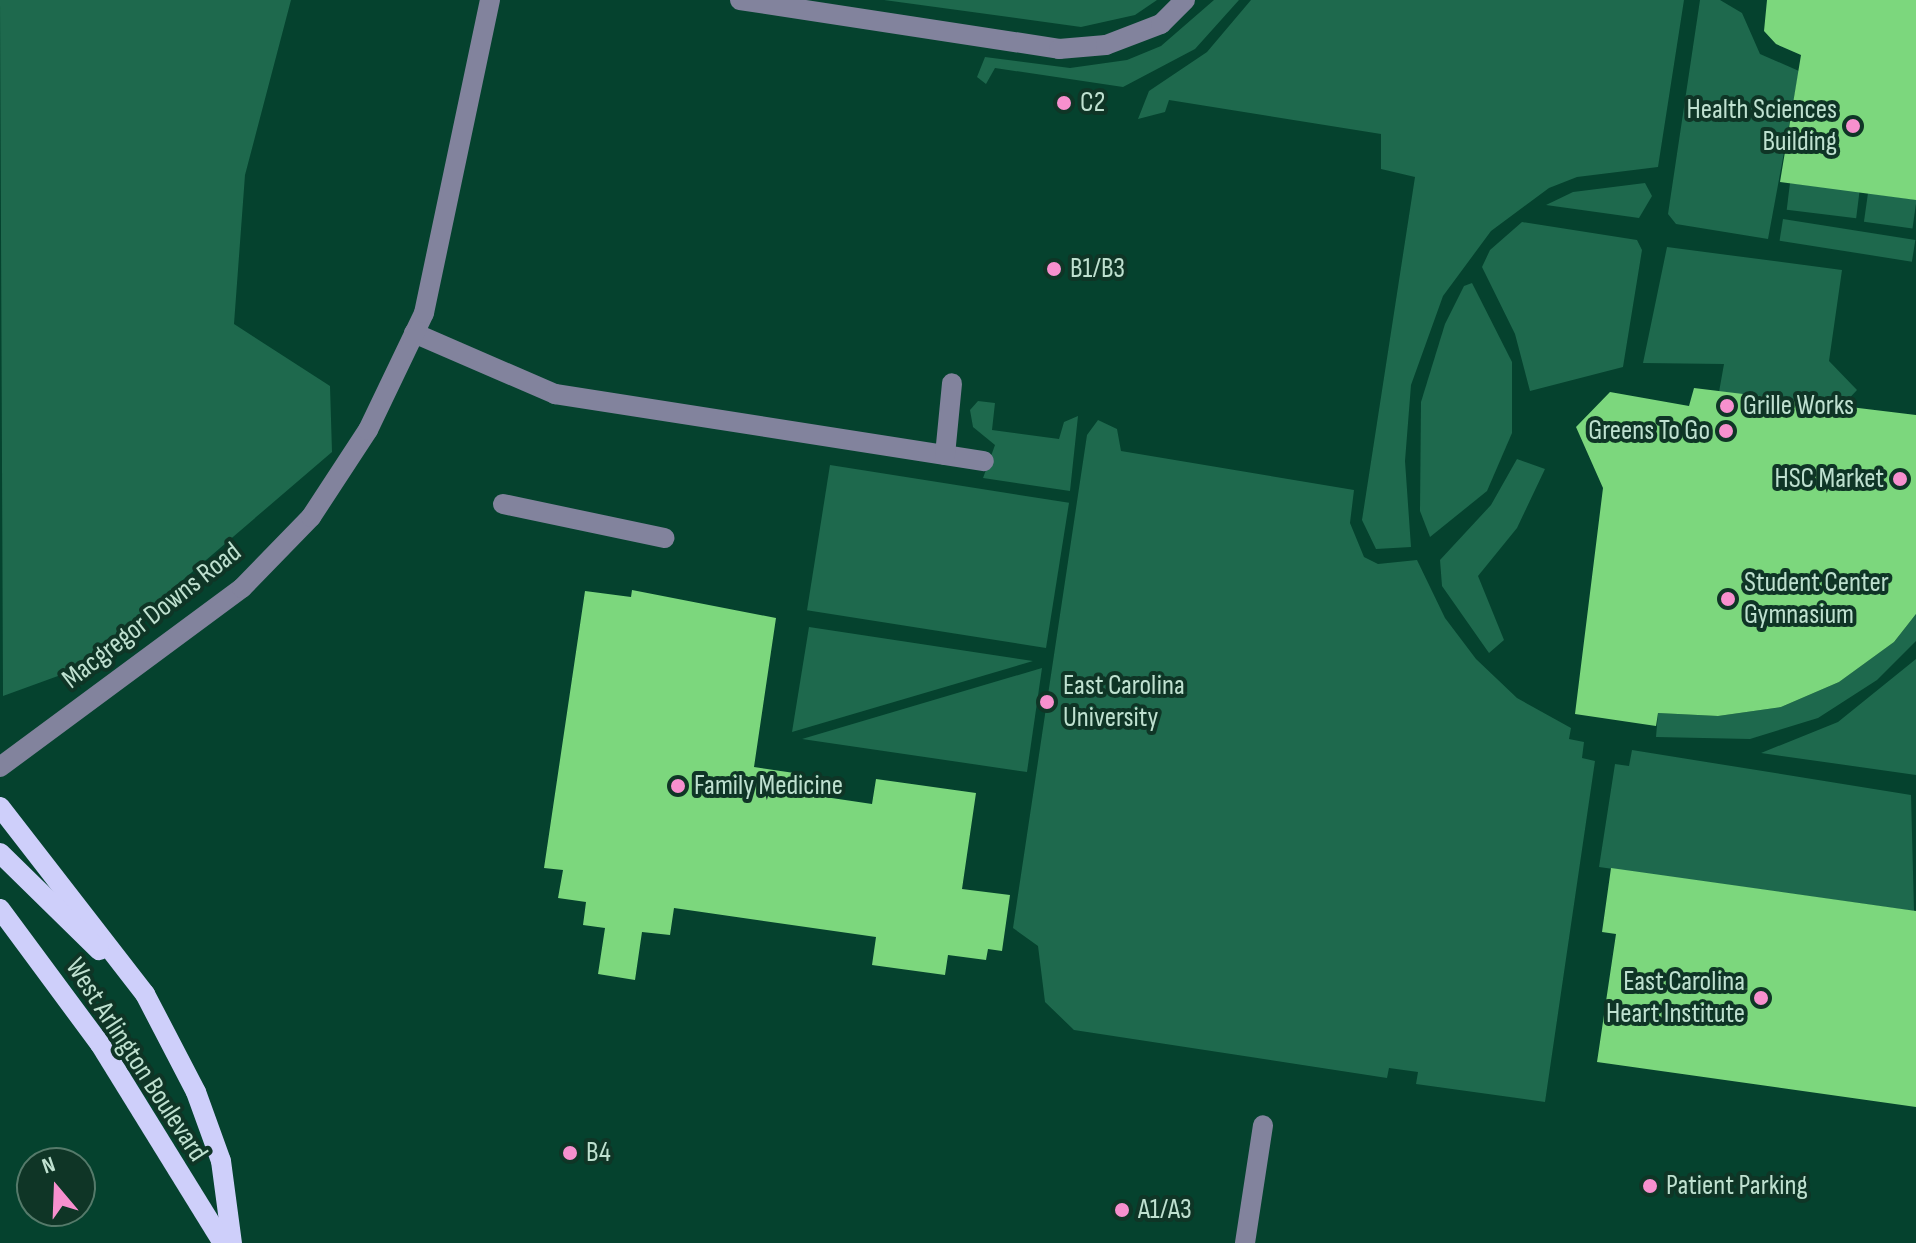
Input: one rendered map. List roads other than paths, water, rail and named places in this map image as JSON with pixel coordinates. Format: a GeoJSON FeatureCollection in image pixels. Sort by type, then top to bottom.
{"type":"FeatureCollection","features":[{"type":"Feature","properties":{"kind":"main road","name":"West Arlington Boulevard"},"geometry":{"type":"LineString","coordinates":[[0,807],[145,994],[196,1092],[221,1161],[232,1243]]}},
{"type":"Feature","properties":{"kind":"main road"},"geometry":{"type":"LineString","coordinates":[[0,853],[145,994]]}},
{"type":"Feature","properties":{"kind":"main road","name":"West Arlington Boulevard"},"geometry":{"type":"LineString","coordinates":[[0,909],[100,1044],[223,1243]]}},
{"type":"Feature","properties":{"kind":"street","name":"Macgregor Downs Road"},"geometry":{"type":"LineString","coordinates":[[0,767],[242,588],[311,517],[368,430],[424,313],[490,0]]}},
{"type":"Feature","properties":{"kind":"street"},"geometry":{"type":"LineString","coordinates":[[740,0],[1059,49],[1106,45],[1161,24],[1185,0]]}},
{"type":"Feature","properties":{"kind":"street"},"geometry":{"type":"LineString","coordinates":[[414,333],[555,394],[984,461]]}},
{"type":"Feature","properties":{"kind":"street"},"geometry":{"type":"LineString","coordinates":[[945,455],[952,383]]}},
{"type":"Feature","properties":{"kind":"street"},"geometry":{"type":"LineString","coordinates":[[503,504],[664,538]]}},
{"type":"Feature","properties":{"kind":"street"},"geometry":{"type":"LineString","coordinates":[[1245,1243],[1263,1125]]}},
{"type":"Feature","properties":{"kind":"place","name":"C2"},"geometry":{"type":"Point","coordinates":[1064,103]}},
{"type":"Feature","properties":{"kind":"place","name":"Health Sciences Building"},"geometry":{"type":"Point","coordinates":[1853,126]}},
{"type":"Feature","properties":{"kind":"place","name":"B1/B3"},"geometry":{"type":"Point","coordinates":[1054,269]}},
{"type":"Feature","properties":{"kind":"place","name":"Grille Works"},"geometry":{"type":"Point","coordinates":[1727,406]}},
{"type":"Feature","properties":{"kind":"place","name":"Greens To Go"},"geometry":{"type":"Point","coordinates":[1726,431]}},
{"type":"Feature","properties":{"kind":"place","name":"HSC Market"},"geometry":{"type":"Point","coordinates":[1900,479]}},
{"type":"Feature","properties":{"kind":"place","name":"Student Center Gymnasium"},"geometry":{"type":"Point","coordinates":[1728,599]}},
{"type":"Feature","properties":{"kind":"place","name":"East Carolina University"},"geometry":{"type":"Point","coordinates":[1047,702]}},
{"type":"Feature","properties":{"kind":"place","name":"Family Medicine"},"geometry":{"type":"Point","coordinates":[678,786]}},
{"type":"Feature","properties":{"kind":"place","name":"East Carolina Heart Institute"},"geometry":{"type":"Point","coordinates":[1761,998]}},
{"type":"Feature","properties":{"kind":"place","name":"B4"},"geometry":{"type":"Point","coordinates":[570,1153]}},
{"type":"Feature","properties":{"kind":"place","name":"Patient Parking"},"geometry":{"type":"Point","coordinates":[1650,1186]}},
{"type":"Feature","properties":{"kind":"place","name":"A1/A3"},"geometry":{"type":"Point","coordinates":[1122,1210]}}]}
